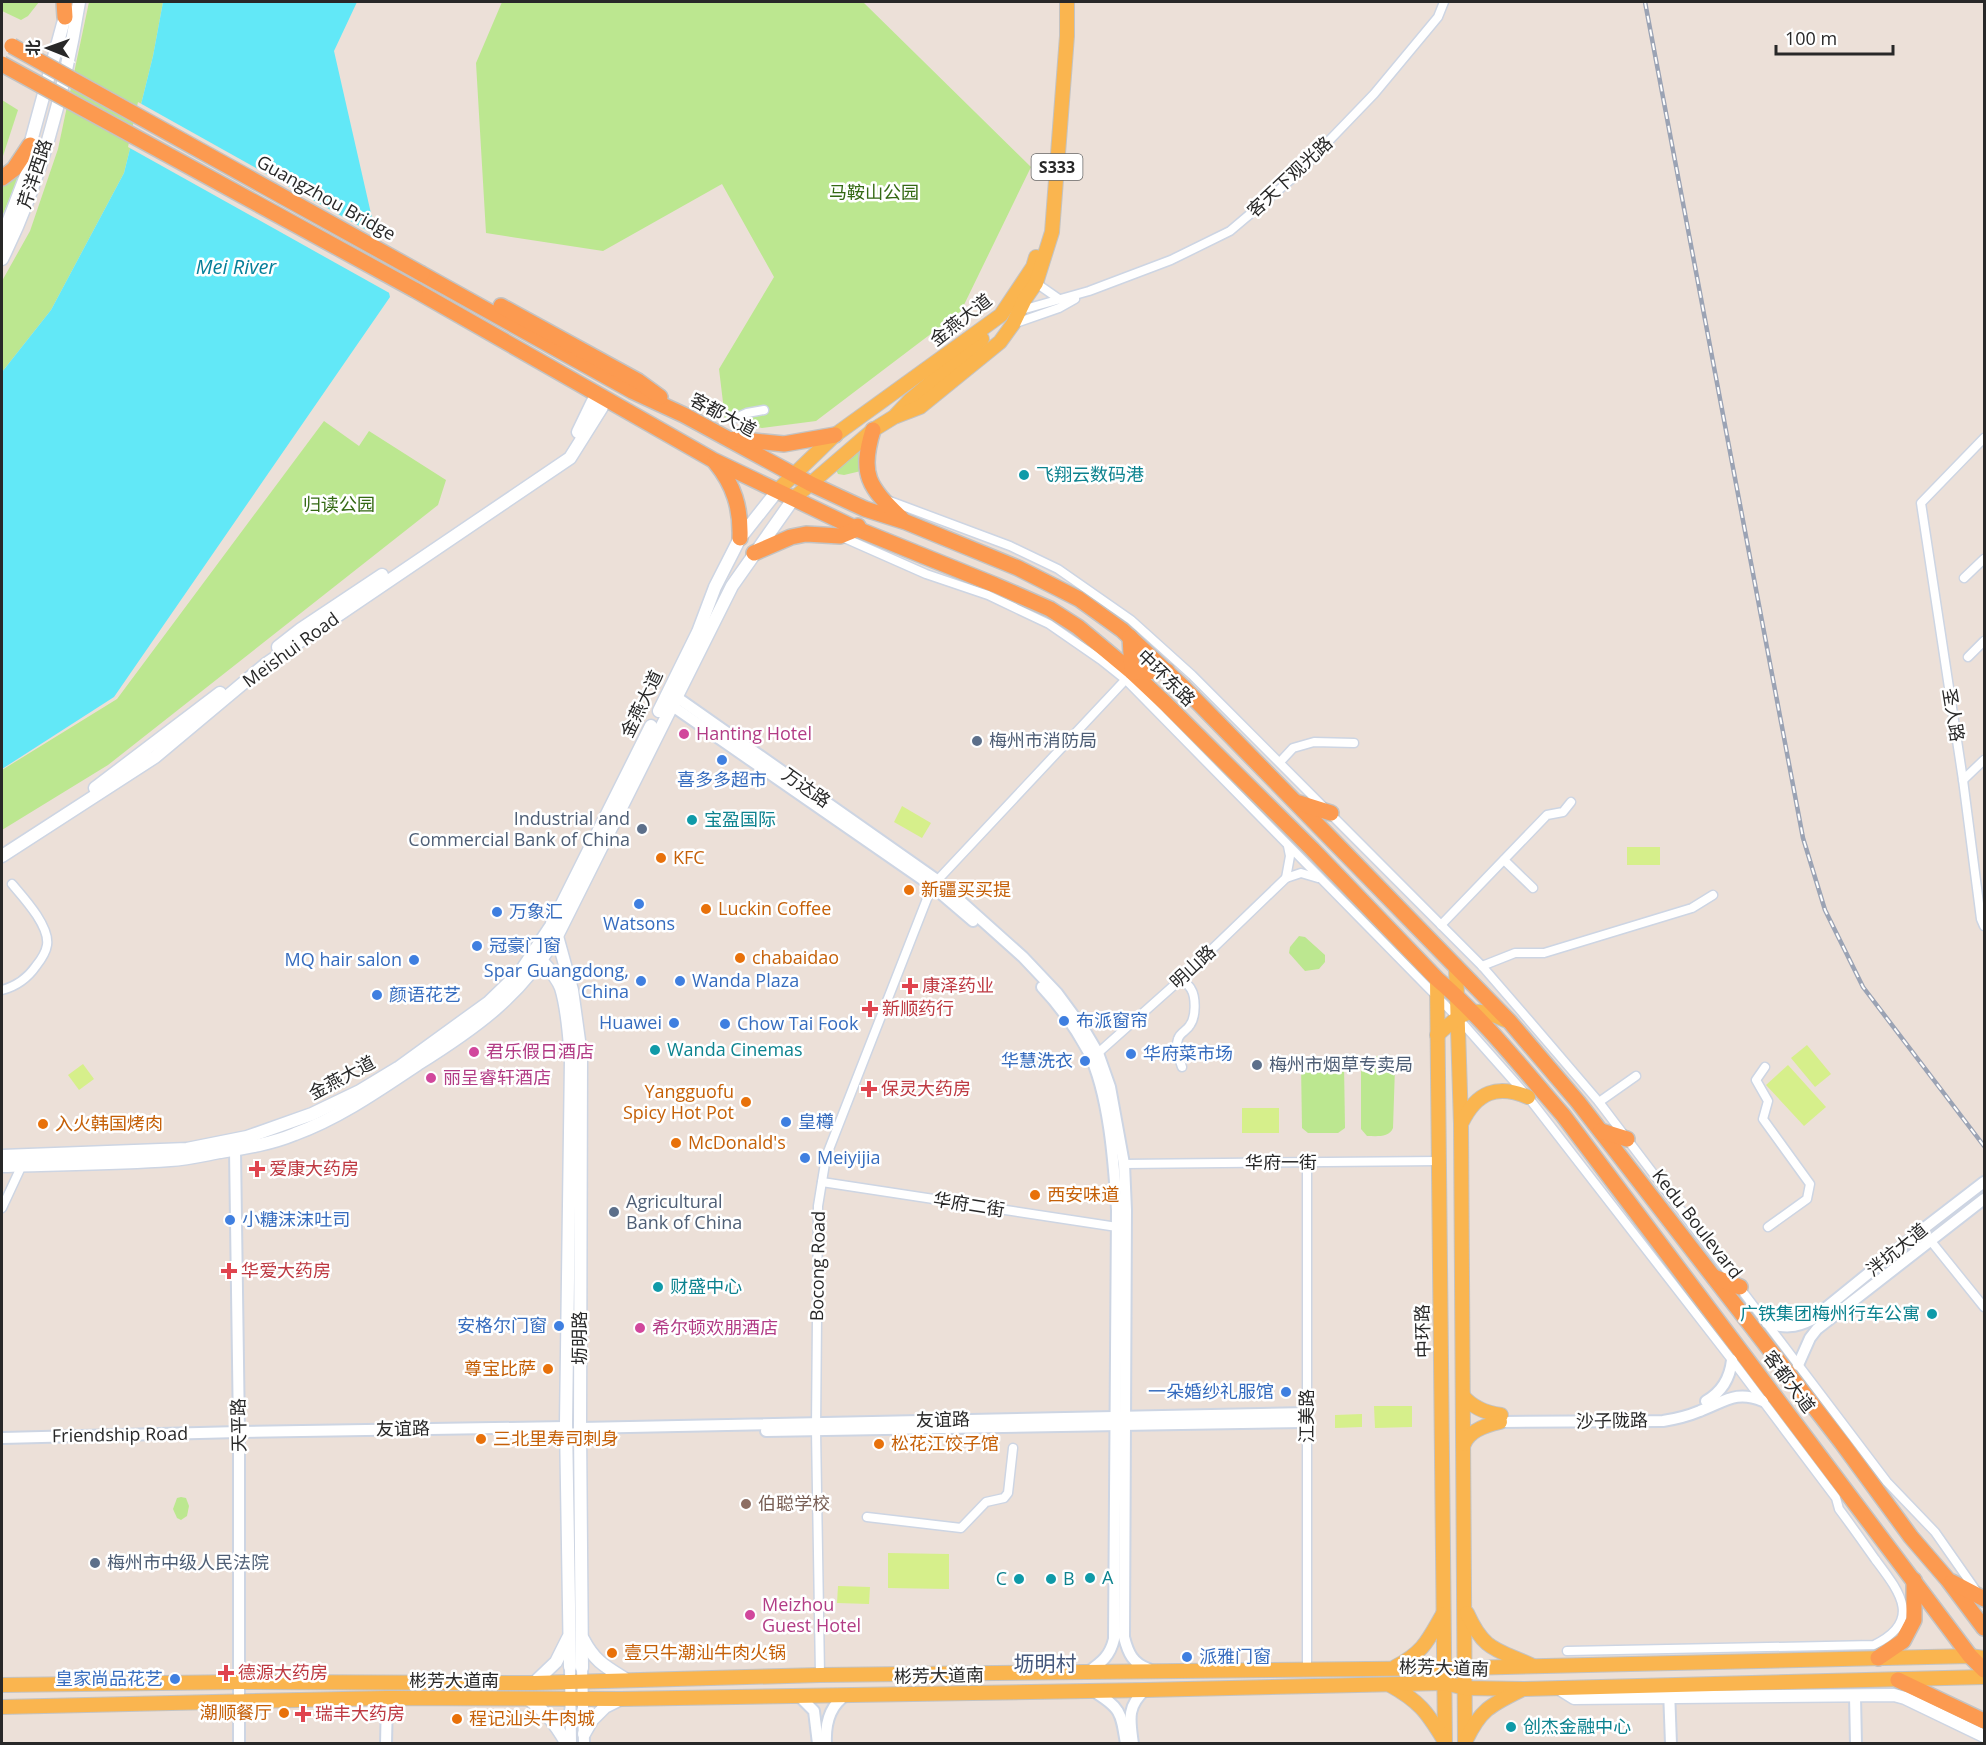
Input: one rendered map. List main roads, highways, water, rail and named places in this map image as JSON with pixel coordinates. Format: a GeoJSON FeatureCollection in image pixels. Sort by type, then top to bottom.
{"type":"FeatureCollection","features":[{"type":"Feature","properties":{"kind":"highway","name":"Guangzhou Bridge"},"geometry":{"type":"LineString","coordinates":[[7,43],[632,391]]}},
{"type":"Feature","properties":{"kind":"highway"},"geometry":{"type":"LineString","coordinates":[[2,63],[506,341],[713,460],[778,490]]}},
{"type":"Feature","properties":{"kind":"highway"},"geometry":{"type":"LineString","coordinates":[[2,178],[14,169],[30,145]]}},
{"type":"Feature","properties":{"kind":"highway"},"geometry":{"type":"LineString","coordinates":[[661,430],[631,422],[411,300],[407,295],[407,289],[419,269],[429,267],[638,381],[684,415]]}},
{"type":"Feature","properties":{"kind":"highway","name":"客都大道"},"geometry":{"type":"LineString","coordinates":[[632,391],[684,415],[794,475]]}},
{"type":"Feature","properties":{"kind":"highway"},"geometry":{"type":"LineString","coordinates":[[873,430],[866,459],[867,474],[879,497],[906,522]]}},
{"type":"Feature","properties":{"kind":"highway"},"geometry":{"type":"LineString","coordinates":[[726,439],[784,444],[835,435]]}},
{"type":"Feature","properties":{"kind":"highway"},"geometry":{"type":"LineString","coordinates":[[713,460],[725,474],[735,496],[741,519],[740,538]]}},
{"type":"Feature","properties":{"kind":"highway","name":"中环东路"},"geometry":{"type":"LineString","coordinates":[[794,475],[866,509],[906,522],[1082,593],[1167,671],[1456,966]]}},
{"type":"Feature","properties":{"kind":"highway","name":"中环东路"},"geometry":{"type":"LineString","coordinates":[[778,490],[857,529],[1050,609],[1078,627],[1312,849],[1437,979],[1457,996]]}},
{"type":"Feature","properties":{"kind":"highway"},"geometry":{"type":"LineString","coordinates":[[754,553],[791,537],[806,534],[840,536],[857,529],[866,509]]}},
{"type":"Feature","properties":{"kind":"highway"},"geometry":{"type":"LineString","coordinates":[[1130,637],[1129,676],[1167,671]]}},
{"type":"Feature","properties":{"kind":"highway"},"geometry":{"type":"LineString","coordinates":[[1295,801],[1330,813]]}},
{"type":"Feature","properties":{"kind":"highway"},"geometry":{"type":"LineString","coordinates":[[1376,916],[1392,900]]}},
{"type":"Feature","properties":{"kind":"highway","name":"Kedu Boulevard"},"geometry":{"type":"LineString","coordinates":[[1456,966],[1510,1022],[1601,1131],[1842,1443],[1911,1537],[1948,1580],[1984,1628]]}},
{"type":"Feature","properties":{"kind":"highway","name":"客都大道"},"geometry":{"type":"LineString","coordinates":[[1457,996],[1464,1014],[1532,1091],[1563,1115],[1891,1550],[1977,1657]]}},
{"type":"Feature","properties":{"kind":"highway"},"geometry":{"type":"LineString","coordinates":[[1532,1091],[1552,1071]]}},
{"type":"Feature","properties":{"kind":"highway"},"geometry":{"type":"LineString","coordinates":[[1601,1131],[1627,1139]]}},
{"type":"Feature","properties":{"kind":"highway"},"geometry":{"type":"LineString","coordinates":[[1713,1276],[1740,1287]]}},
{"type":"Feature","properties":{"kind":"highway"},"geometry":{"type":"LineString","coordinates":[[1838,1417],[1842,1443]]}},
{"type":"Feature","properties":{"kind":"highway"},"geometry":{"type":"LineString","coordinates":[[1794,1442],[1818,1454]]}},
{"type":"Feature","properties":{"kind":"highway"},"geometry":{"type":"LineString","coordinates":[[1891,1550],[1911,1537]]}},
{"type":"Feature","properties":{"kind":"highway"},"geometry":{"type":"LineString","coordinates":[[1878,1658],[1903,1641],[1914,1620],[1914,1580]]}},
{"type":"Feature","properties":{"kind":"highway"},"geometry":{"type":"LineString","coordinates":[[1948,1580],[1983,1598]]}},
{"type":"Feature","properties":{"kind":"highway"},"geometry":{"type":"LineString","coordinates":[[1977,1657],[1984,1670]]}},
{"type":"Feature","properties":{"kind":"highway"},"geometry":{"type":"LineString","coordinates":[[1898,1680],[1984,1721]]}},
{"type":"Feature","properties":{"kind":"main road","name":"芹洋西路"},"geometry":{"type":"LineString","coordinates":[[2,259],[34,184],[62,85],[79,2]]}},
{"type":"Feature","properties":{"kind":"main road","name":"金燕大道"},"geometry":{"type":"LineString","coordinates":[[2,1156],[186,1149],[251,1137],[312,1114],[360,1091],[398,1068],[489,1002],[521,971],[551,926],[590,851],[698,632],[715,588],[740,538],[778,490],[835,435],[1002,315],[1033,267],[1046,213],[1061,2]]}},
{"type":"Feature","properties":{"kind":"main road","name":"金燕大道"},"geometry":{"type":"LineString","coordinates":[[2,1166],[172,1160],[235,1150],[295,1135],[337,1115],[464,1035],[496,1010],[542,961],[557,936],[732,586],[794,498],[873,430],[894,417],[920,407],[1000,342],[1036,283],[1052,232],[1067,36],[1067,2]]}},
{"type":"Feature","properties":{"kind":"main road","name":"芹洋西路"},"geometry":{"type":"LineString","coordinates":[[2,238],[27,173],[30,145],[66,7]]}},
{"type":"Feature","properties":{"kind":"main road"},"geometry":{"type":"LineString","coordinates":[[576,443],[598,404]]}},
{"type":"Feature","properties":{"kind":"main road","name":"Meishui Road"},"geometry":{"type":"LineString","coordinates":[[2,850],[63,812],[301,629],[566,454],[576,443]]}},
{"type":"Feature","properties":{"kind":"main road","name":"Meishui Road"},"geometry":{"type":"LineString","coordinates":[[2,856],[155,757],[266,664],[570,458],[576,443]]}},
{"type":"Feature","properties":{"kind":"main road"},"geometry":{"type":"LineString","coordinates":[[730,557],[745,566]]}},
{"type":"Feature","properties":{"kind":"main road","name":"坜明路"},"geometry":{"type":"LineString","coordinates":[[557,936],[572,990],[581,1055],[580,1431],[576,1675]]}},
{"type":"Feature","properties":{"kind":"main road","name":"坜明路"},"geometry":{"type":"LineString","coordinates":[[542,961],[553,973],[561,988],[571,1059],[566,1427],[576,1635]]}},
{"type":"Feature","properties":{"kind":"main road"},"geometry":{"type":"LineString","coordinates":[[1456,966],[1457,996]]}},
{"type":"Feature","properties":{"kind":"main road","name":"中环路"},"geometry":{"type":"LineString","coordinates":[[1437,979],[1445,1742]]}},
{"type":"Feature","properties":{"kind":"main road"},"geometry":{"type":"LineString","coordinates":[[1437,1035],[1464,1014],[1489,1012],[1510,1022]]}},
{"type":"Feature","properties":{"kind":"main road"},"geometry":{"type":"LineString","coordinates":[[1464,1014],[1461,1124],[1465,1743]]}},
{"type":"Feature","properties":{"kind":"main road"},"geometry":{"type":"LineString","coordinates":[[1461,1124],[1475,1101],[1484,1095],[1507,1090],[1532,1091]]}},
{"type":"Feature","properties":{"kind":"main road"},"geometry":{"type":"LineString","coordinates":[[1463,1396],[1500,1419],[1467,1437],[1464,1444]]}},
{"type":"Feature","properties":{"kind":"main road"},"geometry":{"type":"LineString","coordinates":[[1465,1608],[1474,1628],[1487,1645],[1533,1666]]}},
{"type":"Feature","properties":{"kind":"main road"},"geometry":{"type":"LineString","coordinates":[[1393,1668],[1423,1648],[1444,1612]]}},
{"type":"Feature","properties":{"kind":"main road"},"geometry":{"type":"LineString","coordinates":[[534,1683],[556,1662],[576,1635],[592,1655],[627,1680]]}},
{"type":"Feature","properties":{"kind":"main road","name":"彬芳大道南"},"geometry":{"type":"LineString","coordinates":[[2,1685],[240,1682],[534,1683],[576,1675],[627,1680],[820,1675],[1465,1668],[1977,1657]]}},
{"type":"Feature","properties":{"kind":"main road","name":"彬芳大道南"},"geometry":{"type":"LineString","coordinates":[[2,1707],[387,1698],[621,1699],[1445,1683],[1465,1688],[1558,1688],[1667,1692],[1984,1677]]}},
{"type":"Feature","properties":{"kind":"main road"},"geometry":{"type":"LineString","coordinates":[[1388,1684],[1409,1695],[1428,1712],[1445,1742]]}},
{"type":"Feature","properties":{"kind":"main road"},"geometry":{"type":"LineString","coordinates":[[1465,1743],[1486,1708],[1523,1689]]}},
{"type":"Feature","properties":{"kind":"main road"},"geometry":{"type":"LineString","coordinates":[[1667,1692],[1894,1695],[1905,1698],[1984,1736]]}},
{"type":"Feature","properties":{"kind":"main road"},"geometry":{"type":"LineString","coordinates":[[528,1699],[541,1707],[569,1743]]}},
{"type":"Feature","properties":{"kind":"main road"},"geometry":{"type":"LineString","coordinates":[[584,1738],[592,1720],[605,1707],[621,1699]]}},
{"type":"Feature","properties":{"kind":"water","name":"Mei River"},"geometry":{"type":"Polygon","coordinates":[[[163,2],[357,2],[334,51],[390,297],[114,697],[2,769],[2,372],[51,310],[124,173],[153,56],[163,2]]]}},
{"type":"Feature","properties":{"kind":"railway"},"geometry":{"type":"LineString","coordinates":[[1645,2],[1803,838],[1825,910],[1863,987],[1984,1146]]}},
{"type":"Feature","properties":{"kind":"place","name":"飞翔云数码港"},"geometry":{"type":"Point","coordinates":[1024,475]}},
{"type":"Feature","properties":{"kind":"place","name":"Hanting Hotel"},"geometry":{"type":"Point","coordinates":[684,734]}},
{"type":"Feature","properties":{"kind":"place","name":"梅州市消防局"},"geometry":{"type":"Point","coordinates":[977,741]}},
{"type":"Feature","properties":{"kind":"place","name":"喜多多超市"},"geometry":{"type":"Point","coordinates":[722,760]}},
{"type":"Feature","properties":{"kind":"place","name":"宝盈国际"},"geometry":{"type":"Point","coordinates":[692,820]}},
{"type":"Feature","properties":{"kind":"place","name":"Industrial and Commercial Bank of China"},"geometry":{"type":"Point","coordinates":[642,829]}},
{"type":"Feature","properties":{"kind":"place","name":"KFC"},"geometry":{"type":"Point","coordinates":[661,858]}},
{"type":"Feature","properties":{"kind":"place","name":"新疆买买提"},"geometry":{"type":"Point","coordinates":[909,890]}},
{"type":"Feature","properties":{"kind":"place","name":"Watsons"},"geometry":{"type":"Point","coordinates":[639,904]}},
{"type":"Feature","properties":{"kind":"place","name":"Luckin Coffee"},"geometry":{"type":"Point","coordinates":[706,909]}},
{"type":"Feature","properties":{"kind":"place","name":"万象汇"},"geometry":{"type":"Point","coordinates":[497,912]}},
{"type":"Feature","properties":{"kind":"place","name":"冠豪门窗"},"geometry":{"type":"Point","coordinates":[477,946]}},
{"type":"Feature","properties":{"kind":"place","name":"chabaidao"},"geometry":{"type":"Point","coordinates":[740,958]}},
{"type":"Feature","properties":{"kind":"place","name":"MQ hair salon"},"geometry":{"type":"Point","coordinates":[414,960]}},
{"type":"Feature","properties":{"kind":"place","name":"Spar Guangdong, China"},"geometry":{"type":"Point","coordinates":[641,981]}},
{"type":"Feature","properties":{"kind":"place","name":"Wanda Plaza"},"geometry":{"type":"Point","coordinates":[680,981]}},
{"type":"Feature","properties":{"kind":"place","name":"康泽药业"},"geometry":{"type":"Point","coordinates":[910,986]}},
{"type":"Feature","properties":{"kind":"place","name":"颜语花艺"},"geometry":{"type":"Point","coordinates":[377,995]}},
{"type":"Feature","properties":{"kind":"place","name":"新顺药行"},"geometry":{"type":"Point","coordinates":[870,1009]}},
{"type":"Feature","properties":{"kind":"place","name":"布派窗帘"},"geometry":{"type":"Point","coordinates":[1064,1021]}},
{"type":"Feature","properties":{"kind":"place","name":"Huawei"},"geometry":{"type":"Point","coordinates":[674,1023]}},
{"type":"Feature","properties":{"kind":"place","name":"Chow Tai Fook"},"geometry":{"type":"Point","coordinates":[725,1024]}},
{"type":"Feature","properties":{"kind":"place","name":"Wanda Cinemas"},"geometry":{"type":"Point","coordinates":[655,1050]}},
{"type":"Feature","properties":{"kind":"place","name":"君乐假日酒店"},"geometry":{"type":"Point","coordinates":[474,1052]}},
{"type":"Feature","properties":{"kind":"place","name":"华府菜市场"},"geometry":{"type":"Point","coordinates":[1131,1054]}},
{"type":"Feature","properties":{"kind":"place","name":"华慧洗衣"},"geometry":{"type":"Point","coordinates":[1085,1061]}},
{"type":"Feature","properties":{"kind":"place","name":"梅州市烟草专卖局"},"geometry":{"type":"Point","coordinates":[1257,1065]}},
{"type":"Feature","properties":{"kind":"place","name":"丽呈睿轩酒店"},"geometry":{"type":"Point","coordinates":[431,1078]}},
{"type":"Feature","properties":{"kind":"place","name":"保灵大药房"},"geometry":{"type":"Point","coordinates":[869,1089]}},
{"type":"Feature","properties":{"kind":"place","name":"Yangguofu Spicy Hot Pot"},"geometry":{"type":"Point","coordinates":[746,1102]}},
{"type":"Feature","properties":{"kind":"place","name":"皇樽"},"geometry":{"type":"Point","coordinates":[786,1122]}},
{"type":"Feature","properties":{"kind":"place","name":"入火韩国烤肉"},"geometry":{"type":"Point","coordinates":[43,1124]}},
{"type":"Feature","properties":{"kind":"place","name":"McDonald's"},"geometry":{"type":"Point","coordinates":[676,1143]}},
{"type":"Feature","properties":{"kind":"place","name":"Meiyijia"},"geometry":{"type":"Point","coordinates":[805,1158]}},
{"type":"Feature","properties":{"kind":"place","name":"爱康大药房"},"geometry":{"type":"Point","coordinates":[257,1169]}},
{"type":"Feature","properties":{"kind":"place","name":"西安味道"},"geometry":{"type":"Point","coordinates":[1035,1195]}},
{"type":"Feature","properties":{"kind":"place","name":"Agricultural Bank of China"},"geometry":{"type":"Point","coordinates":[614,1212]}},
{"type":"Feature","properties":{"kind":"place","name":"小糖沫沫吐司"},"geometry":{"type":"Point","coordinates":[230,1220]}},
{"type":"Feature","properties":{"kind":"place","name":"华爱大药房"},"geometry":{"type":"Point","coordinates":[229,1271]}},
{"type":"Feature","properties":{"kind":"place","name":"财盛中心"},"geometry":{"type":"Point","coordinates":[658,1287]}},
{"type":"Feature","properties":{"kind":"place","name":"广铁集团梅州行车公寓"},"geometry":{"type":"Point","coordinates":[1932,1314]}},
{"type":"Feature","properties":{"kind":"place","name":"安格尔门窗"},"geometry":{"type":"Point","coordinates":[559,1326]}},
{"type":"Feature","properties":{"kind":"place","name":"希尔顿欢朋酒店"},"geometry":{"type":"Point","coordinates":[640,1328]}},
{"type":"Feature","properties":{"kind":"place","name":"尊宝比萨"},"geometry":{"type":"Point","coordinates":[548,1369]}},
{"type":"Feature","properties":{"kind":"place","name":"一朵婚纱礼服馆"},"geometry":{"type":"Point","coordinates":[1286,1392]}},
{"type":"Feature","properties":{"kind":"place","name":"三北里寿司刺身"},"geometry":{"type":"Point","coordinates":[481,1439]}},
{"type":"Feature","properties":{"kind":"place","name":"松花江饺子馆"},"geometry":{"type":"Point","coordinates":[879,1444]}},
{"type":"Feature","properties":{"kind":"place","name":"伯聪学校"},"geometry":{"type":"Point","coordinates":[746,1504]}},
{"type":"Feature","properties":{"kind":"place","name":"梅州市中级人民法院"},"geometry":{"type":"Point","coordinates":[95,1563]}},
{"type":"Feature","properties":{"kind":"place","name":"A"},"geometry":{"type":"Point","coordinates":[1090,1578]}},
{"type":"Feature","properties":{"kind":"place","name":"C"},"geometry":{"type":"Point","coordinates":[1019,1579]}},
{"type":"Feature","properties":{"kind":"place","name":"B"},"geometry":{"type":"Point","coordinates":[1051,1579]}},
{"type":"Feature","properties":{"kind":"place","name":"Meizhou Guest Hotel"},"geometry":{"type":"Point","coordinates":[750,1615]}},
{"type":"Feature","properties":{"kind":"place","name":"壹只牛潮汕牛肉火锅"},"geometry":{"type":"Point","coordinates":[612,1653]}},
{"type":"Feature","properties":{"kind":"place","name":"派雅门窗"},"geometry":{"type":"Point","coordinates":[1187,1657]}},
{"type":"Feature","properties":{"kind":"place","name":"德源大药房"},"geometry":{"type":"Point","coordinates":[226,1673]}},
{"type":"Feature","properties":{"kind":"place","name":"皇家尚品花艺"},"geometry":{"type":"Point","coordinates":[175,1679]}},
{"type":"Feature","properties":{"kind":"place","name":"潮顺餐厅"},"geometry":{"type":"Point","coordinates":[284,1713]}},
{"type":"Feature","properties":{"kind":"place","name":"瑞丰大药房"},"geometry":{"type":"Point","coordinates":[303,1714]}},
{"type":"Feature","properties":{"kind":"place","name":"程记汕头牛肉城"},"geometry":{"type":"Point","coordinates":[457,1719]}},
{"type":"Feature","properties":{"kind":"place","name":"创杰金融中心"},"geometry":{"type":"Point","coordinates":[1511,1727]}},
{"type":"Feature","properties":{"kind":"district","name":"坜明村"},"geometry":{"type":"Point","coordinates":[1045,1664]}},
{"type":"Feature","properties":{"kind":"park label","name":"马鞍山公园"},"geometry":{"type":"Point","coordinates":[874,193]}},
{"type":"Feature","properties":{"kind":"park label","name":"归读公园"},"geometry":{"type":"Point","coordinates":[339,505]}}]}
